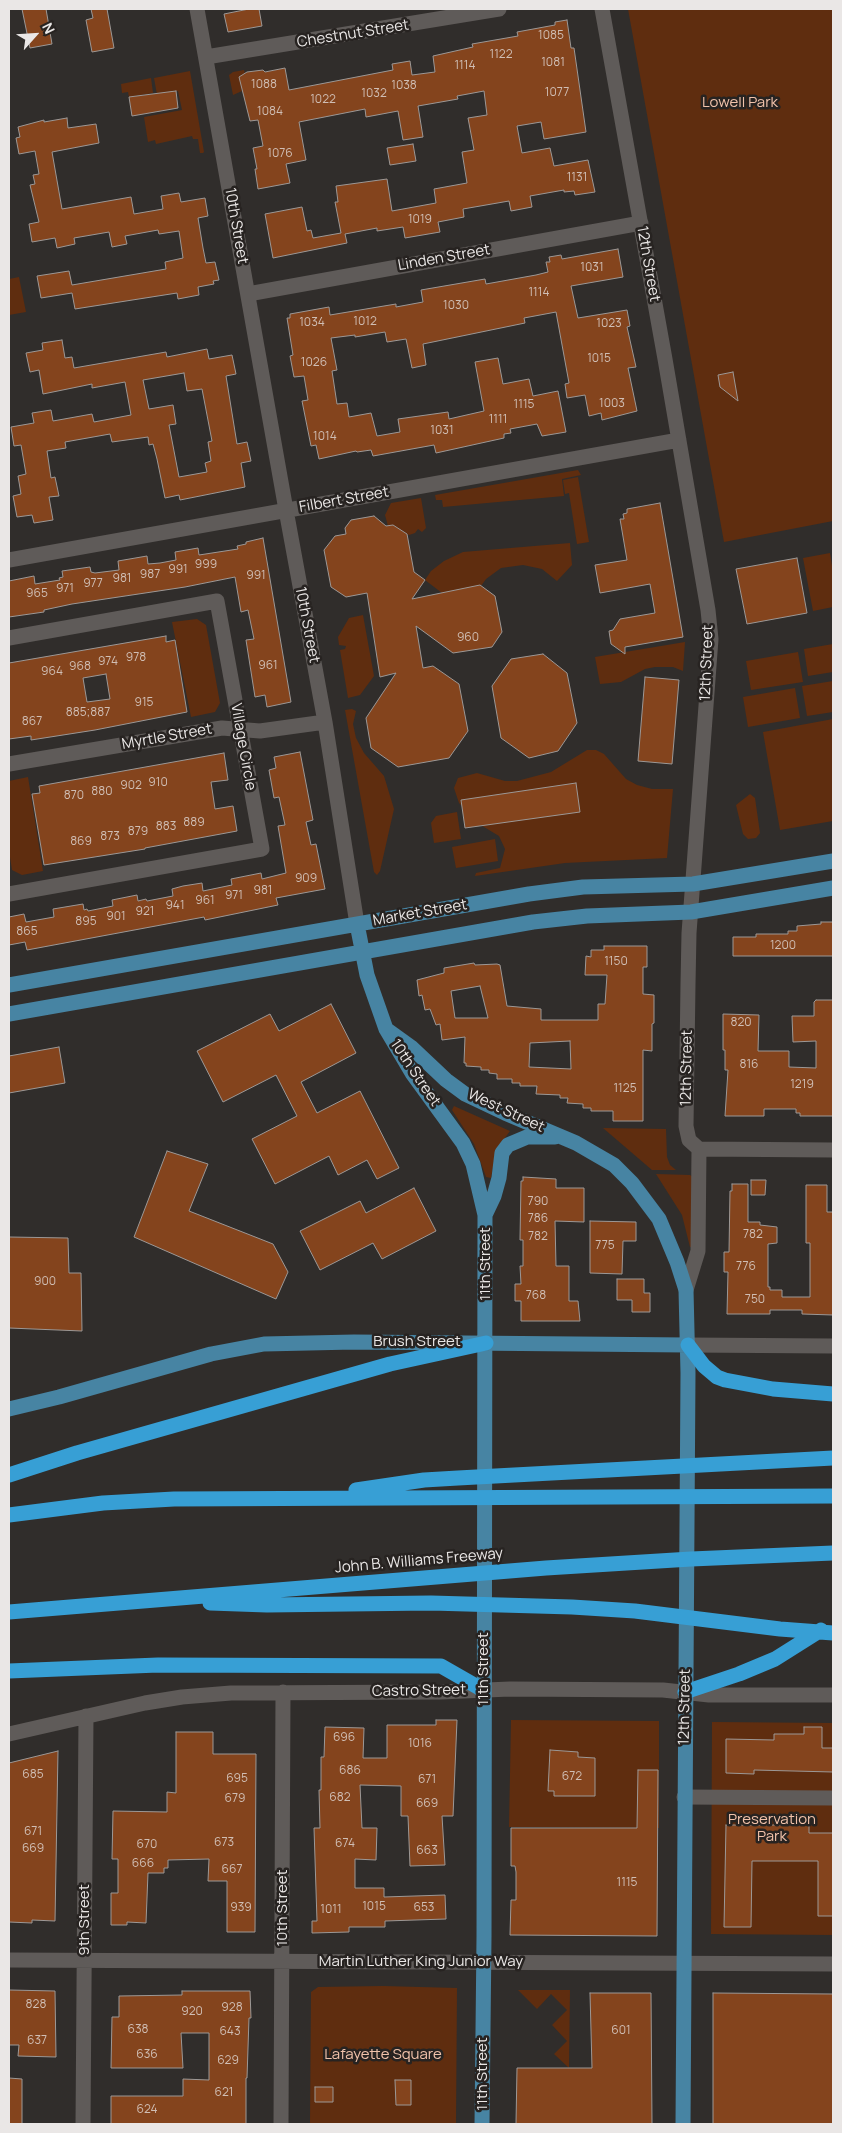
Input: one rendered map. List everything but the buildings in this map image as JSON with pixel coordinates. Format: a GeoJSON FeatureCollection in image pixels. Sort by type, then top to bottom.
{"type":"FeatureCollection","features":[{"type":"Feature","properties":{"kind":"highway"},"geometry":{"type":"LineString","coordinates":[[9,1475],[77,1453],[390,1364],[486,1343]]}},
{"type":"Feature","properties":{"kind":"highway"},"geometry":{"type":"LineString","coordinates":[[688,1345],[704,1366],[725,1380],[773,1389],[833,1394]]}},
{"type":"Feature","properties":{"kind":"highway"},"geometry":{"type":"LineString","coordinates":[[315,1498],[424,1480],[833,1458]]}},
{"type":"Feature","properties":{"kind":"highway"},"geometry":{"type":"LineString","coordinates":[[9,1515],[137,1500],[833,1496]]}},
{"type":"Feature","properties":{"kind":"highway","name":"John B. Williams Freeway"},"geometry":{"type":"LineString","coordinates":[[9,1612],[617,1563],[833,1553]]}},
{"type":"Feature","properties":{"kind":"highway"},"geometry":{"type":"LineString","coordinates":[[154,1600],[240,1605],[431,1604],[585,1608],[833,1633]]}},
{"type":"Feature","properties":{"kind":"highway"},"geometry":{"type":"LineString","coordinates":[[685,1692],[739,1674],[775,1659],[833,1623]]}},
{"type":"Feature","properties":{"kind":"highway"},"geometry":{"type":"LineString","coordinates":[[9,1671],[167,1665],[441,1666],[483,1690]]}},
{"type":"Feature","properties":{"kind":"main road","name":"Market Street"},"geometry":{"type":"LineString","coordinates":[[9,985],[556,890],[583,887],[693,884],[833,861]]}},
{"type":"Feature","properties":{"kind":"main road","name":"Market Street"},"geometry":{"type":"LineString","coordinates":[[9,1014],[561,918],[691,912],[833,888]]}},
{"type":"Feature","properties":{"kind":"main road","name":"10th Street"},"geometry":{"type":"LineString","coordinates":[[358,924],[367,975],[386,1029],[412,1073],[463,1143],[473,1164],[485,1214]]}},
{"type":"Feature","properties":{"kind":"main road","name":"West Street"},"geometry":{"type":"LineString","coordinates":[[386,1029],[411,1047],[446,1080],[465,1094],[595,1154],[614,1166],[632,1183]]}},
{"type":"Feature","properties":{"kind":"main road"},"geometry":{"type":"LineString","coordinates":[[485,1214],[494,1196],[499,1178],[502,1153],[508,1145],[527,1136],[561,1137]]}},
{"type":"Feature","properties":{"kind":"main road","name":"12th Street"},"geometry":{"type":"LineString","coordinates":[[632,1183],[659,1219],[677,1262],[686,1290],[688,1430],[683,2124]]}},
{"type":"Feature","properties":{"kind":"main road","name":"11th Street"},"geometry":{"type":"LineString","coordinates":[[482,2124],[484,1962],[483,1653],[486,1377],[485,1214]]}},
{"type":"Feature","properties":{"kind":"main road","name":"Brush Street"},"geometry":{"type":"LineString","coordinates":[[9,1409],[60,1397],[210,1354],[247,1346],[318,1342],[688,1345]]}},
{"type":"Feature","properties":{"kind":"street","name":"10th Street"},"geometry":{"type":"LineString","coordinates":[[197,9],[325,722],[358,924]]}},
{"type":"Feature","properties":{"kind":"street","name":"Chestnut Street"},"geometry":{"type":"LineString","coordinates":[[206,57],[499,9]]}},
{"type":"Feature","properties":{"kind":"street","name":"12th Street"},"geometry":{"type":"LineString","coordinates":[[602,9],[679,440],[708,610],[711,639],[691,912],[686,1126],[689,1140],[699,1149],[698,1250],[686,1290]]}},
{"type":"Feature","properties":{"kind":"street","name":"Linden Street"},"geometry":{"type":"LineString","coordinates":[[248,294],[641,223]]}},
{"type":"Feature","properties":{"kind":"street","name":"Filbert Street"},"geometry":{"type":"LineString","coordinates":[[9,560],[679,440]]}},
{"type":"Feature","properties":{"kind":"street","name":"Village Circle"},"geometry":{"type":"LineString","coordinates":[[9,638],[217,601],[262,849],[9,894]]}},
{"type":"Feature","properties":{"kind":"street","name":"Myrtle Street"},"geometry":{"type":"LineString","coordinates":[[9,764],[222,728],[260,731],[325,722]]}},
{"type":"Feature","properties":{"kind":"street"},"geometry":{"type":"LineString","coordinates":[[699,1149],[833,1150]]}},
{"type":"Feature","properties":{"kind":"street","name":"Brush Street"},"geometry":{"type":"LineString","coordinates":[[688,1345],[833,1346]]}},
{"type":"Feature","properties":{"kind":"street","name":"Castro Street"},"geometry":{"type":"LineString","coordinates":[[9,1734],[182,1697],[231,1693],[653,1690],[709,1694],[833,1695]]}},
{"type":"Feature","properties":{"kind":"street","name":"10th Street"},"geometry":{"type":"LineString","coordinates":[[281,2124],[283,1692]]}},
{"type":"Feature","properties":{"kind":"street","name":"9th Street"},"geometry":{"type":"LineString","coordinates":[[83,2124],[86,1716]]}},
{"type":"Feature","properties":{"kind":"street"},"geometry":{"type":"LineString","coordinates":[[684,1797],[833,1798]]}},
{"type":"Feature","properties":{"kind":"street","name":"Martin Luther King Junior Way"},"geometry":{"type":"LineString","coordinates":[[9,1960],[833,1964]]}},
{"type":"Feature","properties":{"kind":"green space","name":"Lowell Park"},"geometry":{"type":"Polygon","coordinates":[[[628,9],[833,9],[833,521],[724,542],[628,9]]]}},
{"type":"Feature","properties":{"kind":"green space"},"geometry":{"type":"Polygon","coordinates":[[[244,70],[245,74],[240,79],[242,91],[233,95],[229,75],[233,72],[244,70]]]}},
{"type":"Feature","properties":{"kind":"green space"},"geometry":{"type":"Polygon","coordinates":[[[190,71],[203,153],[200,153],[198,139],[193,139],[192,136],[156,144],[155,140],[148,142],[144,117],[182,110],[178,91],[157,95],[154,78],[190,71]]]}},
{"type":"Feature","properties":{"kind":"green space"},"geometry":{"type":"Polygon","coordinates":[[[151,78],[153,93],[129,97],[128,92],[122,93],[121,84],[151,78]]]}},
{"type":"Feature","properties":{"kind":"green space"},"geometry":{"type":"Polygon","coordinates":[[[19,277],[26,312],[9,315],[9,279],[19,277]]]}},
{"type":"Feature","properties":{"kind":"green space"},"geometry":{"type":"Polygon","coordinates":[[[578,470],[581,475],[562,479],[564,496],[443,507],[442,500],[436,500],[435,495],[578,470]]]}},
{"type":"Feature","properties":{"kind":"green space"},"geometry":{"type":"Polygon","coordinates":[[[578,477],[589,542],[577,544],[569,493],[565,494],[563,480],[578,477]]]}},
{"type":"Feature","properties":{"kind":"green space"},"geometry":{"type":"Polygon","coordinates":[[[421,498],[426,528],[422,532],[418,529],[415,533],[409,535],[393,525],[388,526],[385,515],[391,503],[421,498]]]}},
{"type":"Feature","properties":{"kind":"green space"},"geometry":{"type":"Polygon","coordinates":[[[570,543],[572,565],[557,581],[542,569],[523,565],[501,568],[486,579],[481,586],[442,593],[425,580],[431,571],[444,561],[463,552],[570,543]]]}},
{"type":"Feature","properties":{"kind":"green space"},"geometry":{"type":"Polygon","coordinates":[[[830,553],[833,572],[833,607],[813,611],[803,558],[830,553]]]}},
{"type":"Feature","properties":{"kind":"green space"},"geometry":{"type":"Polygon","coordinates":[[[363,615],[374,676],[360,695],[348,698],[340,650],[345,649],[346,646],[339,645],[338,637],[349,618],[363,615]]]}},
{"type":"Feature","properties":{"kind":"green space"},"geometry":{"type":"Polygon","coordinates":[[[197,619],[206,625],[220,703],[215,712],[191,717],[172,622],[197,619]]]}},
{"type":"Feature","properties":{"kind":"green space"},"geometry":{"type":"Polygon","coordinates":[[[685,642],[683,671],[673,667],[655,667],[645,669],[621,682],[600,684],[595,657],[685,642]]]}},
{"type":"Feature","properties":{"kind":"green space"},"geometry":{"type":"Polygon","coordinates":[[[833,644],[833,672],[808,676],[804,649],[833,644]]]}},
{"type":"Feature","properties":{"kind":"green space"},"geometry":{"type":"Polygon","coordinates":[[[798,652],[803,682],[751,690],[746,661],[798,652]]]}},
{"type":"Feature","properties":{"kind":"green space"},"geometry":{"type":"Polygon","coordinates":[[[833,681],[833,712],[807,716],[802,686],[833,681]]]}},
{"type":"Feature","properties":{"kind":"green space"},"geometry":{"type":"Polygon","coordinates":[[[795,688],[800,718],[748,727],[743,697],[795,688]]]}},
{"type":"Feature","properties":{"kind":"green space"},"geometry":{"type":"Polygon","coordinates":[[[352,709],[356,711],[353,724],[356,738],[364,753],[384,776],[394,809],[380,871],[377,875],[374,872],[345,710],[352,709]]]}},
{"type":"Feature","properties":{"kind":"green space"},"geometry":{"type":"Polygon","coordinates":[[[833,719],[833,821],[780,830],[763,732],[833,719]]]}},
{"type":"Feature","properties":{"kind":"green space"},"geometry":{"type":"Polygon","coordinates":[[[587,750],[596,750],[604,754],[626,779],[637,785],[652,789],[673,789],[667,858],[565,863],[475,876],[476,873],[500,868],[505,849],[499,836],[479,824],[459,803],[454,788],[458,778],[477,773],[505,781],[517,781],[551,772],[587,750]]]}},
{"type":"Feature","properties":{"kind":"green space"},"geometry":{"type":"Polygon","coordinates":[[[28,777],[43,871],[22,875],[12,870],[9,851],[9,781],[28,777]]]}},
{"type":"Feature","properties":{"kind":"green space"},"geometry":{"type":"Polygon","coordinates":[[[750,794],[755,798],[760,833],[756,838],[748,839],[743,834],[736,805],[750,794]]]}},
{"type":"Feature","properties":{"kind":"green space"},"geometry":{"type":"Polygon","coordinates":[[[457,812],[461,839],[434,843],[431,823],[436,816],[457,812]]]}},
{"type":"Feature","properties":{"kind":"green space"},"geometry":{"type":"Polygon","coordinates":[[[495,839],[498,861],[456,868],[452,847],[495,839]]]}},
{"type":"Feature","properties":{"kind":"green space"},"geometry":{"type":"Polygon","coordinates":[[[454,1106],[510,1131],[496,1150],[491,1178],[486,1177],[474,1144],[452,1110],[454,1106]]]}},
{"type":"Feature","properties":{"kind":"green space"},"geometry":{"type":"Polygon","coordinates":[[[603,1128],[666,1129],[667,1157],[670,1165],[676,1170],[652,1170],[603,1128]]]}},
{"type":"Feature","properties":{"kind":"green space"},"geometry":{"type":"Polygon","coordinates":[[[656,1174],[690,1175],[693,1177],[693,1247],[690,1247],[682,1215],[656,1174]]]}},
{"type":"Feature","properties":{"kind":"green space"},"geometry":{"type":"Polygon","coordinates":[[[511,1720],[659,1721],[659,1828],[509,1827],[511,1720]]]}},
{"type":"Feature","properties":{"kind":"green space","name":"Preservation Park"},"geometry":{"type":"Polygon","coordinates":[[[712,1722],[833,1723],[833,1935],[711,1934],[712,1722]]]}},
{"type":"Feature","properties":{"kind":"green space","name":"Lafayette Square"},"geometry":{"type":"Polygon","coordinates":[[[318,1987],[457,1988],[456,2124],[310,2124],[311,1992],[318,1987]]]}},
{"type":"Feature","properties":{"kind":"green space"},"geometry":{"type":"Polygon","coordinates":[[[518,1990],[570,1990],[569,2068],[554,2054],[567,2041],[552,2025],[567,2010],[551,1994],[537,2009],[518,1990]]]}}]}
